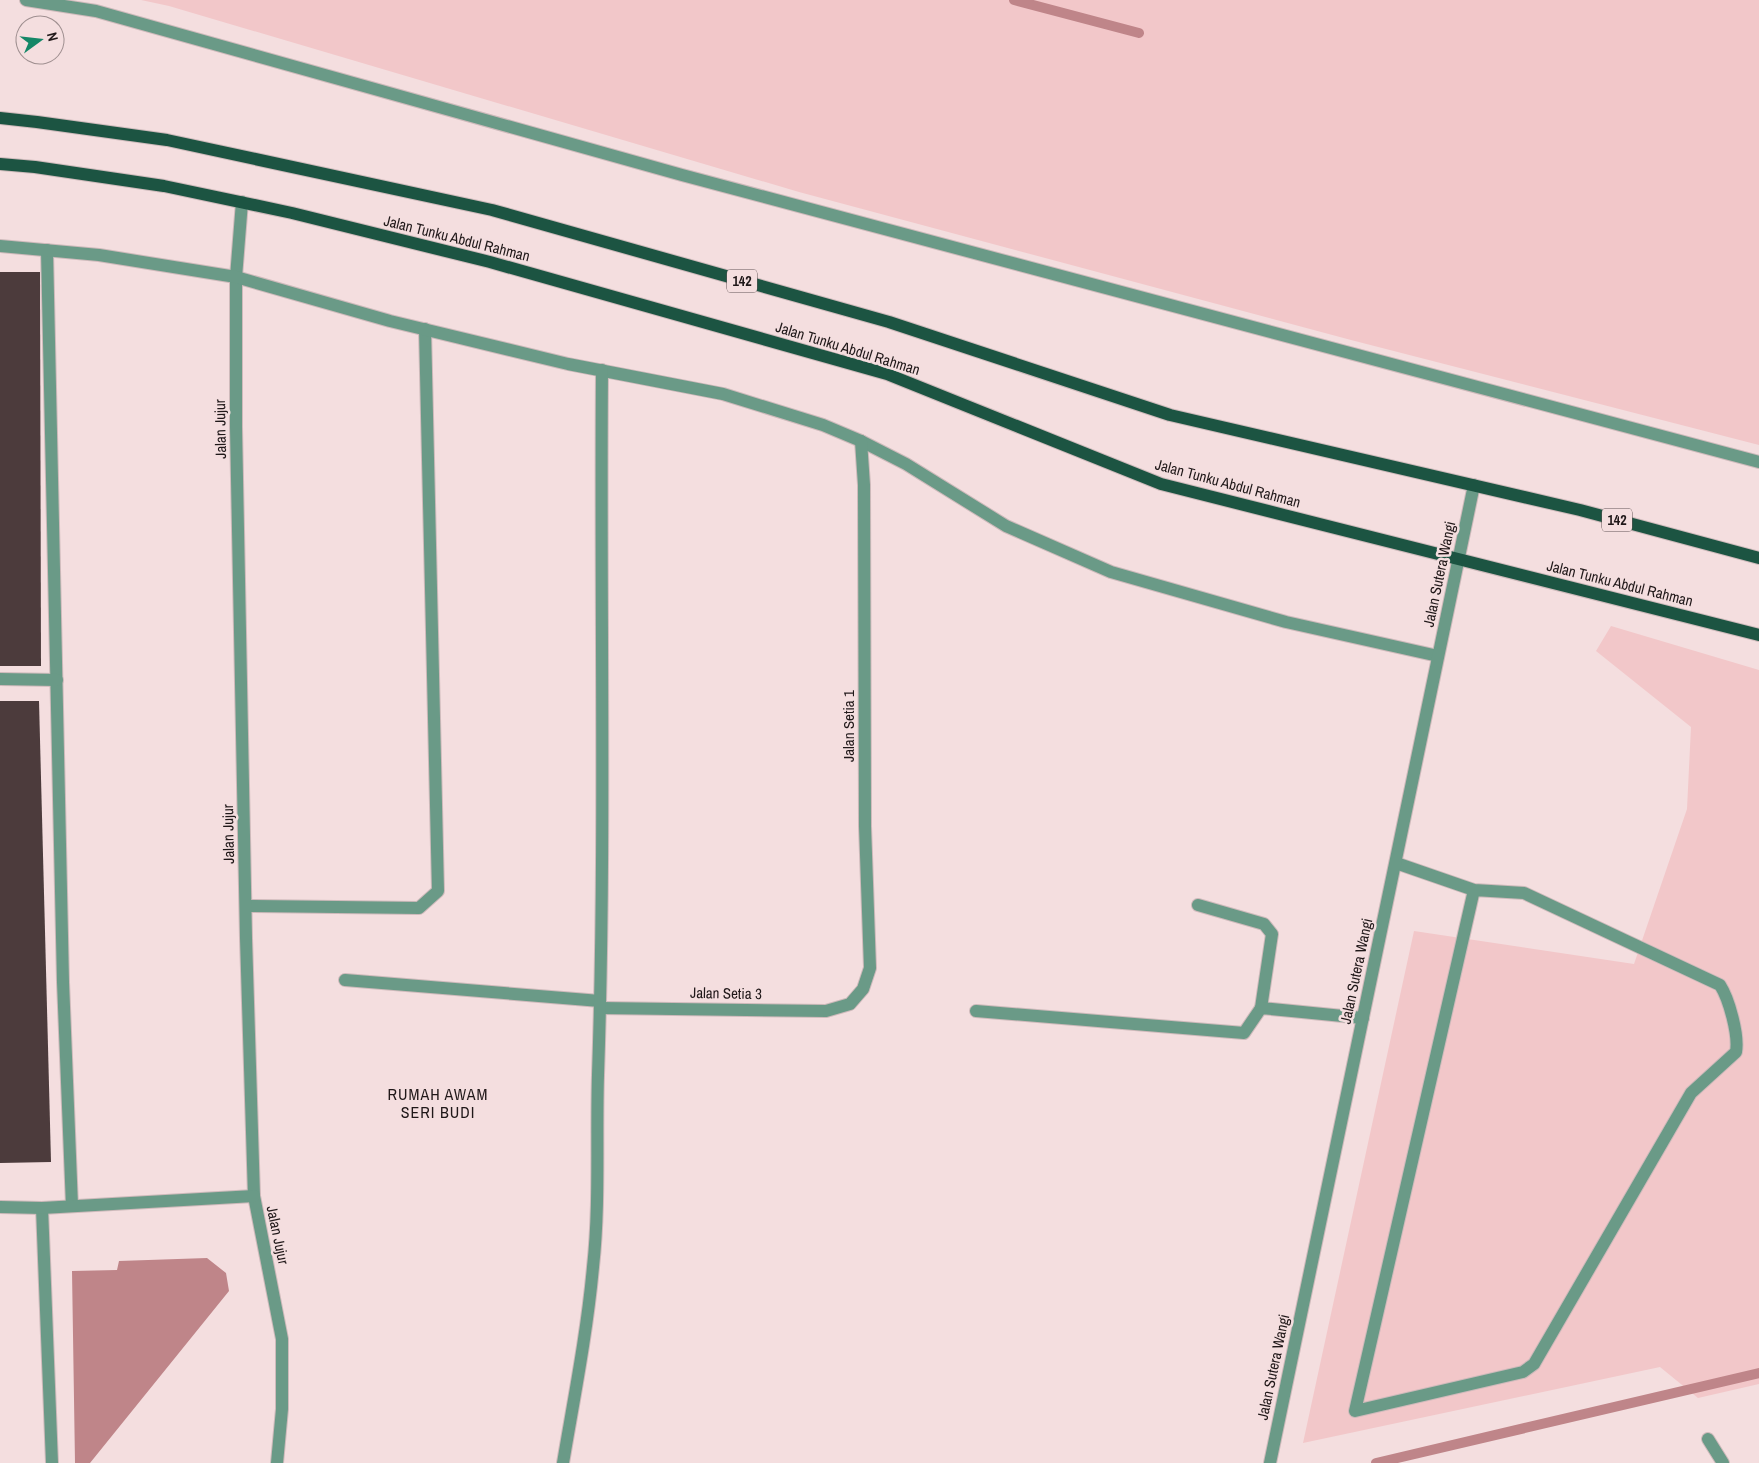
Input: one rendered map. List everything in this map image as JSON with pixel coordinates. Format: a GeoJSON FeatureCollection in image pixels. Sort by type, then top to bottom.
{"type":"FeatureCollection","features":[{"type":"Feature","properties":{"kind":"main road","name":"142"},"geometry":{"type":"LineString","coordinates":[[0,118],[167,140],[492,210],[888,322],[1170,415],[1580,510],[1759,558]]}},
{"type":"Feature","properties":{"kind":"main road","name":"Jalan Tunku Abdul Rahman"},"geometry":{"type":"LineString","coordinates":[[0,164],[34,167],[155,185],[242,202],[490,262],[887,374],[1161,484],[1759,635]]}},
{"type":"Feature","properties":{"kind":"street"},"geometry":{"type":"LineString","coordinates":[[26,0],[96,11],[692,177],[1759,462]]}},
{"type":"Feature","properties":{"kind":"street","name":"Jalan Jujur"},"geometry":{"type":"LineString","coordinates":[[242,202],[236,278],[236,437],[254,1196],[282,1339],[282,1409],[277,1463]]}},
{"type":"Feature","properties":{"kind":"street"},"geometry":{"type":"LineString","coordinates":[[0,246],[99,255],[236,278],[425,329],[568,364],[723,394],[823,425],[861,441],[906,464],[1006,526],[1112,572],[1286,622],[1438,656]]}},
{"type":"Feature","properties":{"kind":"street"},"geometry":{"type":"LineString","coordinates":[[47,250],[63,982],[72,1206]]}},
{"type":"Feature","properties":{"kind":"street"},"geometry":{"type":"LineString","coordinates":[[246,906],[419,908],[438,891],[425,329]]}},
{"type":"Feature","properties":{"kind":"street"},"geometry":{"type":"LineString","coordinates":[[563,1463],[593,1267],[603,888],[601,692],[602,370]]}},
{"type":"Feature","properties":{"kind":"street","name":"Jalan Setia 1"},"geometry":{"type":"LineString","coordinates":[[850,1004],[863,989],[870,968],[865,826],[864,495],[861,441]]}},
{"type":"Feature","properties":{"kind":"street","name":"Jalan Sutera Wangi"},"geometry":{"type":"LineString","coordinates":[[1270,1463],[1474,486]]}},
{"type":"Feature","properties":{"kind":"street"},"geometry":{"type":"LineString","coordinates":[[0,679],[57,680]]}},
{"type":"Feature","properties":{"kind":"street"},"geometry":{"type":"LineString","coordinates":[[1396,862],[1474,890],[1524,893],[1720,985],[1725,993],[1738,1043],[1736,1052],[1691,1093],[1534,1364],[1523,1372],[1355,1411],[1474,890]]}},
{"type":"Feature","properties":{"kind":"street"},"geometry":{"type":"LineString","coordinates":[[976,1011],[1244,1033],[1261,1008],[1272,934],[1264,924],[1198,905]]}},
{"type":"Feature","properties":{"kind":"street","name":"Jalan Setia 3"},"geometry":{"type":"LineString","coordinates":[[345,980],[600,1004],[826,1011],[850,1004]]}},
{"type":"Feature","properties":{"kind":"street"},"geometry":{"type":"LineString","coordinates":[[1261,1008],[1363,1018]]}},
{"type":"Feature","properties":{"kind":"street"},"geometry":{"type":"LineString","coordinates":[[0,1207],[42,1208],[254,1196]]}},
{"type":"Feature","properties":{"kind":"street"},"geometry":{"type":"LineString","coordinates":[[42,1208],[52,1463]]}},
{"type":"Feature","properties":{"kind":"street"},"geometry":{"type":"LineString","coordinates":[[1708,1439],[1723,1463]]}},
{"type":"Feature","properties":{"kind":"shaded area"},"geometry":{"type":"Polygon","coordinates":[[[141,0],[1759,0],[1759,445],[1351,340],[799,192],[169,6],[141,0]]]}},
{"type":"Feature","properties":{"kind":"shaded area"},"geometry":{"type":"Polygon","coordinates":[[[1611,626],[1759,670],[1759,1384],[1698,1398],[1660,1367],[1303,1443],[1414,931],[1634,964],[1687,809],[1691,727],[1596,651],[1611,626]]]}},
{"type":"Feature","properties":{"kind":"shaded area"},"geometry":{"type":"Polygon","coordinates":[[[207,1258],[226,1273],[229,1291],[90,1463],[75,1463],[72,1271],[117,1270],[119,1261],[207,1258]]]}},
{"type":"Feature","properties":{"kind":"building"},"geometry":{"type":"Polygon","coordinates":[[[0,272],[40,272],[41,666],[0,666],[0,272]]]}},
{"type":"Feature","properties":{"kind":"building"},"geometry":{"type":"Polygon","coordinates":[[[0,701],[39,701],[51,1162],[0,1163],[0,701]]]}},
{"type":"Feature","properties":{"kind":"waterway"},"geometry":{"type":"LineString","coordinates":[[1014,0],[1139,33]]}},
{"type":"Feature","properties":{"kind":"waterway"},"geometry":{"type":"LineString","coordinates":[[1376,1463],[1759,1373]]}},
{"type":"Feature","properties":{"kind":"district","name":"RUMAH AWAM SERI BUDI"},"geometry":{"type":"Point","coordinates":[438,1103]}}]}
